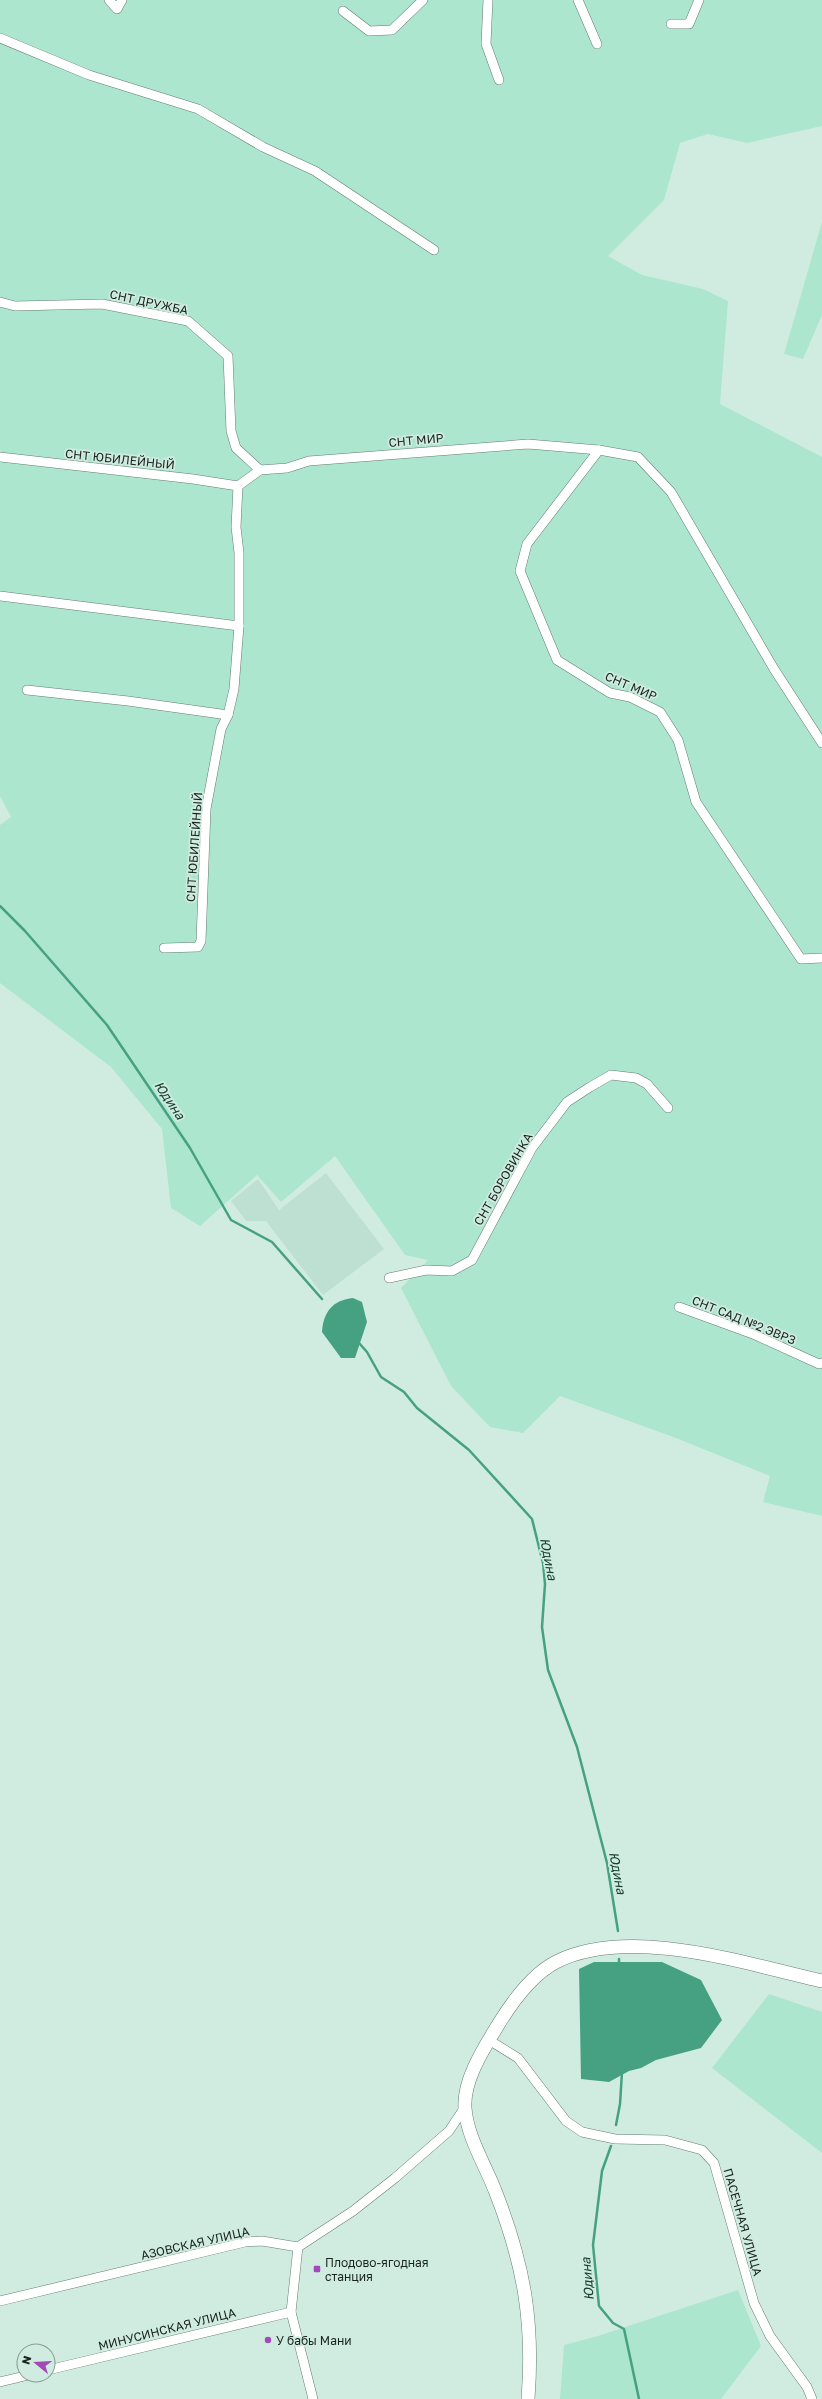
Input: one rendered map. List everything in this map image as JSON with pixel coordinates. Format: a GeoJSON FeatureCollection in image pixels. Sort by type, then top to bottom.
{"type":"FeatureCollection","features":[{"type":"Feature","properties":{"kind":"main road"},"geometry":{"type":"LineString","coordinates":[[528,2399],[530,2339],[527,2298],[521,2267],[497,2194],[468,2126],[465,2107],[469,2081],[489,2040],[509,2007],[534,1979],[555,1962],[585,1952],[619,1946],[662,1948],[822,1981]]}},
{"type":"Feature","properties":{"kind":"street"},"geometry":{"type":"LineString","coordinates":[[109,0],[117,9],[122,0]]}},
{"type":"Feature","properties":{"kind":"street"},"geometry":{"type":"LineString","coordinates":[[343,11],[369,31],[392,30],[423,0]]}},
{"type":"Feature","properties":{"kind":"street"},"geometry":{"type":"LineString","coordinates":[[488,0],[486,44],[499,80]]}},
{"type":"Feature","properties":{"kind":"street"},"geometry":{"type":"LineString","coordinates":[[578,0],[597,44]]}},
{"type":"Feature","properties":{"kind":"street"},"geometry":{"type":"LineString","coordinates":[[671,24],[689,24],[699,0]]}},
{"type":"Feature","properties":{"kind":"street"},"geometry":{"type":"LineString","coordinates":[[0,38],[89,75],[198,109],[263,147],[314,171],[434,250]]}},
{"type":"Feature","properties":{"kind":"street","name":"СНТ ДРУЖБА"},"geometry":{"type":"LineString","coordinates":[[0,302],[15,306],[102,304],[188,321],[228,356],[233,437],[236,448],[260,470]]}},
{"type":"Feature","properties":{"kind":"street","name":"СНТ МИР"},"geometry":{"type":"LineString","coordinates":[[260,470],[287,468],[309,461],[528,444],[599,450],[638,457],[671,492],[774,669],[822,743]]}},
{"type":"Feature","properties":{"kind":"street","name":"СНТ МИР"},"geometry":{"type":"LineString","coordinates":[[599,450],[527,544],[520,572],[557,660],[610,693],[630,697],[660,712],[678,740],[696,802],[801,959],[822,958]]}},
{"type":"Feature","properties":{"kind":"street","name":"СНТ ЮБИЛЕЙНЫЙ"},"geometry":{"type":"LineString","coordinates":[[0,457],[193,478],[238,486],[236,527],[239,553],[240,626],[234,689],[228,715],[221,729],[206,808],[201,941],[198,947],[164,948]]}},
{"type":"Feature","properties":{"kind":"street"},"geometry":{"type":"LineString","coordinates":[[238,486],[260,470]]}},
{"type":"Feature","properties":{"kind":"street"},"geometry":{"type":"LineString","coordinates":[[0,596],[240,626]]}},
{"type":"Feature","properties":{"kind":"street"},"geometry":{"type":"LineString","coordinates":[[27,690],[128,701],[228,715]]}},
{"type":"Feature","properties":{"kind":"street","name":"СНТ БОРОВИНКА"},"geometry":{"type":"LineString","coordinates":[[389,1278],[426,1270],[452,1271],[472,1260],[532,1148],[568,1102],[590,1087],[611,1075],[636,1078],[647,1084],[668,1108]]}},
{"type":"Feature","properties":{"kind":"street","name":"СНТ САД №2 ЭВРЗ"},"geometry":{"type":"LineString","coordinates":[[679,1307],[754,1334],[819,1364],[822,1363]]}},
{"type":"Feature","properties":{"kind":"street","name":"ПАСЕЧНАЯ УЛИЦА"},"geometry":{"type":"LineString","coordinates":[[489,2040],[518,2058],[566,2121],[582,2132],[615,2138],[666,2140],[702,2150],[714,2163],[754,2303],[770,2336],[807,2387],[812,2399]]}},
{"type":"Feature","properties":{"kind":"street"},"geometry":{"type":"LineString","coordinates":[[313,2399],[291,2312],[298,2247],[353,2211],[395,2178],[449,2130],[465,2107]]}},
{"type":"Feature","properties":{"kind":"street","name":"АЗОВСКАЯ УЛИЦА"},"geometry":{"type":"LineString","coordinates":[[0,2301],[245,2242],[262,2241],[298,2247]]}},
{"type":"Feature","properties":{"kind":"street","name":"МИНУСИНСКАЯ УЛИЦА"},"geometry":{"type":"LineString","coordinates":[[56,2368],[291,2312]]}},
{"type":"Feature","properties":{"kind":"street"},"geometry":{"type":"LineString","coordinates":[[0,2382],[16,2378]]}},
{"type":"Feature","properties":{"kind":"shaded area"},"geometry":{"type":"Polygon","coordinates":[[[0,0],[822,0],[822,126],[747,143],[708,134],[680,143],[664,200],[608,256],[642,275],[703,289],[728,301],[720,404],[822,457],[822,1516],[763,1502],[770,1476],[676,1438],[560,1396],[523,1433],[490,1427],[451,1386],[401,1288],[428,1260],[405,1255],[335,1156],[281,1202],[257,1175],[200,1226],[171,1208],[162,1129],[111,1067],[0,983],[0,825],[11,817],[0,796],[0,0]]]}},
{"type":"Feature","properties":{"kind":"shaded area"},"geometry":{"type":"Polygon","coordinates":[[[822,222],[822,315],[803,359],[784,354],[822,222]]]}},
{"type":"Feature","properties":{"kind":"shaded area"},"geometry":{"type":"Polygon","coordinates":[[[326,1173],[384,1249],[323,1295],[266,1221],[246,1221],[231,1201],[258,1179],[279,1210],[326,1173]]]}},
{"type":"Feature","properties":{"kind":"shaded area"},"geometry":{"type":"Polygon","coordinates":[[[353,1298],[362,1302],[367,1322],[355,1358],[341,1358],[322,1332],[324,1319],[330,1308],[335,1304],[346,1299],[353,1298]]]}},
{"type":"Feature","properties":{"kind":"shaded area"},"geometry":{"type":"Polygon","coordinates":[[[594,1962],[662,1962],[701,1980],[722,2020],[701,2048],[656,2060],[641,2068],[629,2071],[609,2082],[581,2079],[579,1969],[594,1962]]]}},
{"type":"Feature","properties":{"kind":"shaded area"},"geometry":{"type":"Polygon","coordinates":[[[769,1994],[822,2012],[822,2153],[712,2068],[769,1994]]]}},
{"type":"Feature","properties":{"kind":"shaded area"},"geometry":{"type":"Polygon","coordinates":[[[738,2290],[761,2346],[721,2399],[560,2399],[564,2345],[598,2336],[738,2290]]]}},
{"type":"Feature","properties":{"kind":"waterway","name":"Юдина"},"geometry":{"type":"LineString","coordinates":[[0,906],[25,931],[107,1025],[190,1148],[231,1220],[272,1242],[322,1299]]}},
{"type":"Feature","properties":{"kind":"waterway","name":"Юдина"},"geometry":{"type":"LineString","coordinates":[[359,1343],[367,1352],[381,1377],[404,1392],[417,1408],[469,1450],[532,1519],[543,1563],[545,1584],[542,1627],[548,1670],[577,1747],[607,1863],[618,1931]]}},
{"type":"Feature","properties":{"kind":"waterway","name":"Юдина"},"geometry":{"type":"LineString","coordinates":[[619,1959],[619,1965]]}},
{"type":"Feature","properties":{"kind":"waterway","name":"Юдина"},"geometry":{"type":"LineString","coordinates":[[616,2125],[620,2104],[622,2072]]}},
{"type":"Feature","properties":{"kind":"waterway","name":"Юдина"},"geometry":{"type":"LineString","coordinates":[[611,2146],[602,2171],[593,2245],[599,2306],[613,2323],[624,2329],[639,2399]]}},
{"type":"Feature","properties":{"kind":"place","name":"Плодово-ягодная станция"},"geometry":{"type":"Point","coordinates":[317,2269]}},
{"type":"Feature","properties":{"kind":"place","name":"У бабы Мани"},"geometry":{"type":"Point","coordinates":[268,2340]}}]}
